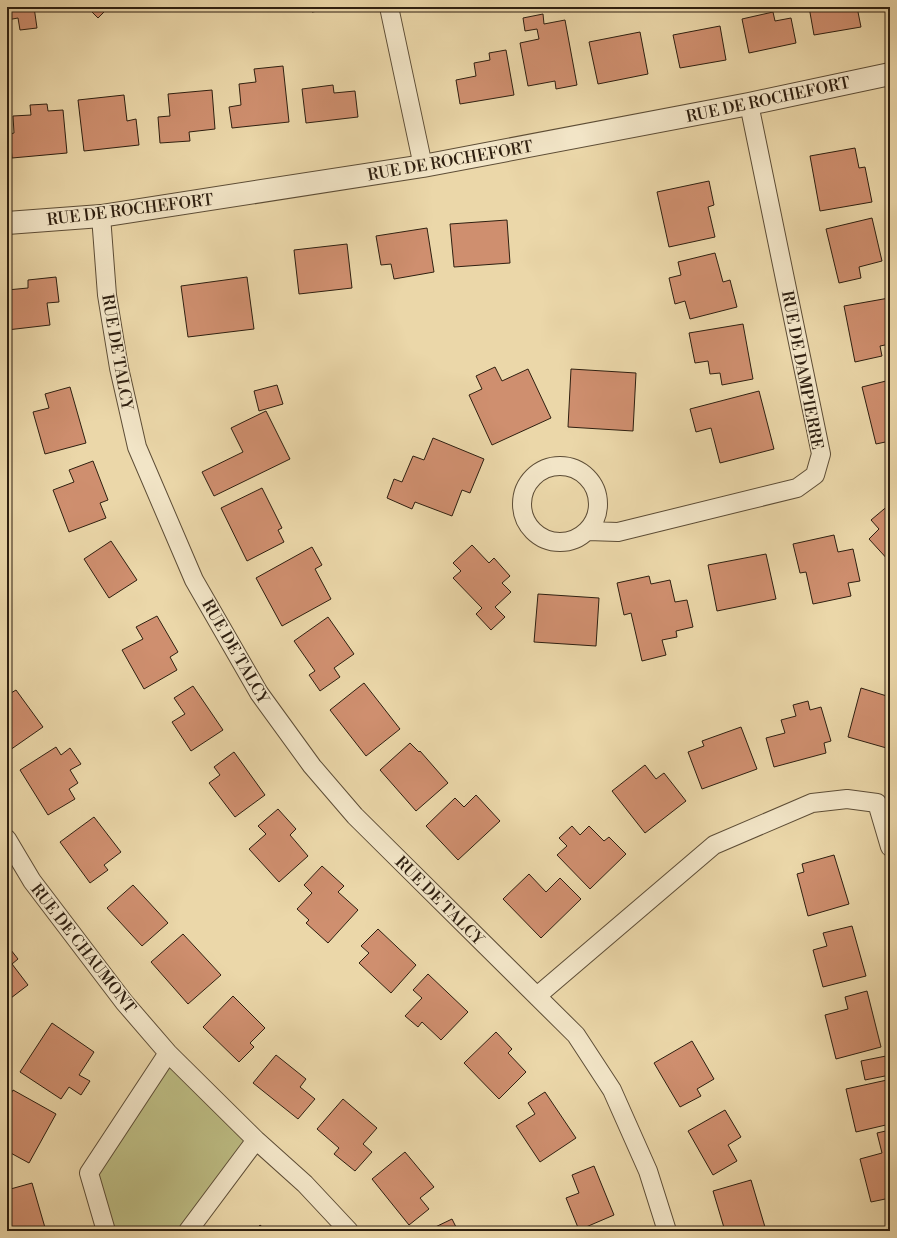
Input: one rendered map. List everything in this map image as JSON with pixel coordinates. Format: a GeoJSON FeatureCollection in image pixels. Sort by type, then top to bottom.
{"type":"FeatureCollection","features":[{"type":"Feature","properties":{"kind":"street"},"geometry":{"type":"LineString","coordinates":[[389,7],[423,166]]}},
{"type":"Feature","properties":{"kind":"street","name":"RUE DE ROCHEFORT"},"geometry":{"type":"LineString","coordinates":[[7,223],[101,216],[423,166],[749,104],[890,74]]}},
{"type":"Feature","properties":{"kind":"street","name":"RUE DE DAMPIERRE"},"geometry":{"type":"LineString","coordinates":[[588,531],[618,532],[789,490],[797,488],[815,475],[821,454],[749,104]]}},
{"type":"Feature","properties":{"kind":"street","name":"RUE DE TALCY"},"geometry":{"type":"LineString","coordinates":[[101,216],[107,295],[119,368],[137,446],[166,519],[198,587],[259,694],[312,766],[355,816],[576,1035],[612,1090],[648,1171],[666,1231]]}},
{"type":"Feature","properties":{"kind":"street"},"geometry":{"type":"LineString","coordinates":[[551,467],[569,467],[586,475],[594,485],[598,496],[599,508],[595,521],[588,531],[578,539],[565,543],[552,542],[540,537],[530,529],[524,517],[522,504],[524,491],[530,480],[539,472],[551,467]]}},
{"type":"Feature","properties":{"kind":"street"},"geometry":{"type":"LineString","coordinates":[[537,996],[714,846],[812,803],[848,799],[877,804],[890,847]]}},
{"type":"Feature","properties":{"kind":"street","name":"RUE DE CHAUMONT"},"geometry":{"type":"LineString","coordinates":[[7,839],[32,882],[124,1002],[168,1053],[256,1140],[305,1184],[349,1231]]}},
{"type":"Feature","properties":{"kind":"street"},"geometry":{"type":"LineString","coordinates":[[106,1231],[89,1173],[168,1053]]}},
{"type":"Feature","properties":{"kind":"street"},"geometry":{"type":"LineString","coordinates":[[188,1231],[256,1140]]}},
{"type":"Feature","properties":{"kind":"green space"},"geometry":{"type":"Polygon","coordinates":[[[168,1053],[256,1140],[188,1231],[106,1231],[89,1173],[168,1053]]]}},
{"type":"Feature","properties":{"kind":"building"},"geometry":{"type":"Polygon","coordinates":[[[7,7],[34,7],[37,28],[20,30],[18,18],[7,20],[7,7]]]}},
{"type":"Feature","properties":{"kind":"building"},"geometry":{"type":"Polygon","coordinates":[[[87,7],[109,7],[98,18],[87,7]]]}},
{"type":"Feature","properties":{"kind":"building"},"geometry":{"type":"Polygon","coordinates":[[[311,7],[336,7],[336,8],[312,12],[311,7]]]}},
{"type":"Feature","properties":{"kind":"building"},"geometry":{"type":"Polygon","coordinates":[[[809,7],[857,7],[861,27],[814,35],[809,7]]]}},
{"type":"Feature","properties":{"kind":"building"},"geometry":{"type":"Polygon","coordinates":[[[773,12],[775,21],[791,18],[796,43],[749,53],[742,19],[773,12]]]}},
{"type":"Feature","properties":{"kind":"building"},"geometry":{"type":"Polygon","coordinates":[[[543,14],[544,24],[565,20],[577,85],[556,89],[555,81],[528,86],[520,43],[539,39],[537,29],[525,31],[523,18],[543,14]]]}},
{"type":"Feature","properties":{"kind":"building"},"geometry":{"type":"Polygon","coordinates":[[[720,26],[726,60],[680,68],[673,35],[720,26]]]}},
{"type":"Feature","properties":{"kind":"building"},"geometry":{"type":"Polygon","coordinates":[[[640,32],[648,74],[598,84],[589,42],[640,32]]]}},
{"type":"Feature","properties":{"kind":"building"},"geometry":{"type":"Polygon","coordinates":[[[506,50],[514,95],[460,104],[456,80],[476,76],[474,63],[490,60],[489,53],[506,50]]]}},
{"type":"Feature","properties":{"kind":"building"},"geometry":{"type":"Polygon","coordinates":[[[283,66],[289,122],[232,128],[229,107],[241,105],[239,84],[256,82],[254,69],[283,66]]]}},
{"type":"Feature","properties":{"kind":"building"},"geometry":{"type":"Polygon","coordinates":[[[333,85],[334,93],[355,91],[358,117],[306,123],[302,89],[333,85]]]}},
{"type":"Feature","properties":{"kind":"building"},"geometry":{"type":"Polygon","coordinates":[[[212,90],[215,129],[189,132],[190,141],[160,143],[158,117],[170,116],[168,94],[212,90]]]}},
{"type":"Feature","properties":{"kind":"building"},"geometry":{"type":"Polygon","coordinates":[[[124,95],[127,121],[136,119],[139,145],[84,151],[78,100],[124,95]]]}},
{"type":"Feature","properties":{"kind":"building"},"geometry":{"type":"Polygon","coordinates":[[[47,104],[48,111],[63,110],[67,153],[12,158],[10,134],[14,133],[13,116],[31,115],[30,105],[47,104]]]}},
{"type":"Feature","properties":{"kind":"building"},"geometry":{"type":"Polygon","coordinates":[[[855,148],[859,168],[865,167],[872,202],[820,211],[810,156],[855,148]]]}},
{"type":"Feature","properties":{"kind":"building"},"geometry":{"type":"Polygon","coordinates":[[[709,181],[714,205],[708,207],[715,237],[669,247],[657,192],[709,181]]]}},
{"type":"Feature","properties":{"kind":"building"},"geometry":{"type":"Polygon","coordinates":[[[872,218],[882,261],[859,267],[861,278],[839,283],[826,229],[872,218]]]}},
{"type":"Feature","properties":{"kind":"building"},"geometry":{"type":"Polygon","coordinates":[[[507,220],[510,263],[454,267],[450,224],[507,220]]]}},
{"type":"Feature","properties":{"kind":"building"},"geometry":{"type":"Polygon","coordinates":[[[427,228],[434,272],[394,279],[391,264],[381,265],[376,236],[427,228]]]}},
{"type":"Feature","properties":{"kind":"building"},"geometry":{"type":"Polygon","coordinates":[[[347,244],[352,288],[299,294],[294,250],[347,244]]]}},
{"type":"Feature","properties":{"kind":"building"},"geometry":{"type":"Polygon","coordinates":[[[715,253],[723,282],[730,280],[737,307],[690,319],[685,301],[675,304],[669,278],[681,275],[678,262],[715,253]]]}},
{"type":"Feature","properties":{"kind":"building"},"geometry":{"type":"Polygon","coordinates":[[[56,277],[59,302],[47,303],[50,325],[7,330],[7,290],[28,288],[28,280],[56,277]]]}},
{"type":"Feature","properties":{"kind":"building"},"geometry":{"type":"Polygon","coordinates":[[[247,277],[254,329],[188,337],[181,286],[247,277]]]}},
{"type":"Feature","properties":{"kind":"building"},"geometry":{"type":"Polygon","coordinates":[[[889,298],[890,344],[880,346],[882,356],[855,362],[844,306],[889,298]]]}},
{"type":"Feature","properties":{"kind":"building"},"geometry":{"type":"Polygon","coordinates":[[[743,324],[753,379],[722,385],[720,373],[710,374],[708,361],[695,363],[689,333],[743,324]]]}},
{"type":"Feature","properties":{"kind":"building"},"geometry":{"type":"Polygon","coordinates":[[[495,367],[502,381],[528,369],[551,418],[492,445],[469,395],[482,389],[476,376],[495,367]]]}},
{"type":"Feature","properties":{"kind":"building"},"geometry":{"type":"Polygon","coordinates":[[[571,369],[636,373],[633,431],[568,427],[571,369]]]}},
{"type":"Feature","properties":{"kind":"building"},"geometry":{"type":"Polygon","coordinates":[[[890,380],[890,441],[876,444],[862,387],[890,380]]]}},
{"type":"Feature","properties":{"kind":"building"},"geometry":{"type":"Polygon","coordinates":[[[277,385],[283,404],[259,411],[254,391],[277,385]]]}},
{"type":"Feature","properties":{"kind":"building"},"geometry":{"type":"Polygon","coordinates":[[[70,387],[86,443],[45,454],[33,412],[49,408],[45,394],[70,387]]]}},
{"type":"Feature","properties":{"kind":"building"},"geometry":{"type":"Polygon","coordinates":[[[759,391],[774,449],[720,463],[711,428],[696,432],[690,409],[759,391]]]}},
{"type":"Feature","properties":{"kind":"building"},"geometry":{"type":"Polygon","coordinates":[[[266,411],[290,459],[214,496],[202,472],[243,452],[231,428],[266,411]]]}},
{"type":"Feature","properties":{"kind":"building"},"geometry":{"type":"Polygon","coordinates":[[[433,438],[484,459],[470,493],[462,490],[452,516],[415,502],[412,509],[387,498],[394,479],[402,482],[413,456],[424,460],[433,438]]]}},
{"type":"Feature","properties":{"kind":"building"},"geometry":{"type":"Polygon","coordinates":[[[93,461],[108,500],[100,503],[106,518],[69,532],[53,490],[74,482],[69,470],[93,461]]]}},
{"type":"Feature","properties":{"kind":"building"},"geometry":{"type":"Polygon","coordinates":[[[262,488],[282,528],[278,530],[284,542],[247,561],[221,508],[262,488]]]}},
{"type":"Feature","properties":{"kind":"building"},"geometry":{"type":"Polygon","coordinates":[[[890,504],[890,562],[869,539],[879,529],[871,520],[890,504]]]}},
{"type":"Feature","properties":{"kind":"building"},"geometry":{"type":"Polygon","coordinates":[[[834,535],[838,552],[853,549],[860,581],[848,583],[851,596],[813,604],[806,572],[800,573],[793,544],[834,535]]]}},
{"type":"Feature","properties":{"kind":"building"},"geometry":{"type":"Polygon","coordinates":[[[111,541],[137,580],[109,598],[84,559],[111,541]]]}},
{"type":"Feature","properties":{"kind":"building"},"geometry":{"type":"Polygon","coordinates":[[[472,545],[489,563],[494,558],[510,576],[502,583],[511,592],[495,607],[505,617],[491,630],[476,614],[482,608],[453,578],[461,571],[453,563],[472,545]]]}},
{"type":"Feature","properties":{"kind":"building"},"geometry":{"type":"Polygon","coordinates":[[[312,547],[322,565],[315,569],[331,599],[282,626],[256,578],[312,547]]]}},
{"type":"Feature","properties":{"kind":"building"},"geometry":{"type":"Polygon","coordinates":[[[766,554],[776,599],[717,611],[708,565],[766,554]]]}},
{"type":"Feature","properties":{"kind":"building"},"geometry":{"type":"Polygon","coordinates":[[[649,576],[651,584],[670,580],[675,602],[687,600],[693,627],[676,631],[677,637],[662,640],[666,655],[642,661],[631,613],[624,615],[617,583],[649,576]]]}},
{"type":"Feature","properties":{"kind":"building"},"geometry":{"type":"Polygon","coordinates":[[[538,594],[599,598],[596,646],[534,642],[538,594]]]}},
{"type":"Feature","properties":{"kind":"building"},"geometry":{"type":"Polygon","coordinates":[[[157,616],[178,652],[170,657],[177,670],[144,689],[122,650],[143,639],[136,627],[157,616]]]}},
{"type":"Feature","properties":{"kind":"building"},"geometry":{"type":"Polygon","coordinates":[[[328,617],[354,654],[334,668],[340,677],[320,691],[309,675],[315,671],[294,641],[328,617]]]}},
{"type":"Feature","properties":{"kind":"building"},"geometry":{"type":"Polygon","coordinates":[[[364,683],[400,729],[366,756],[330,710],[364,683]]]}},
{"type":"Feature","properties":{"kind":"building"},"geometry":{"type":"Polygon","coordinates":[[[193,686],[223,730],[191,751],[172,722],[185,714],[174,698],[193,686]]]}},
{"type":"Feature","properties":{"kind":"building"},"geometry":{"type":"Polygon","coordinates":[[[7,688],[11,693],[16,690],[43,727],[10,750],[7,746],[7,688]]]}},
{"type":"Feature","properties":{"kind":"building"},"geometry":{"type":"Polygon","coordinates":[[[861,688],[890,697],[890,749],[848,737],[861,688]]]}},
{"type":"Feature","properties":{"kind":"building"},"geometry":{"type":"Polygon","coordinates":[[[808,701],[810,710],[821,707],[831,741],[824,743],[826,753],[774,767],[766,738],[785,733],[781,720],[796,716],[793,705],[808,701]]]}},
{"type":"Feature","properties":{"kind":"building"},"geometry":{"type":"Polygon","coordinates":[[[741,727],[757,769],[702,789],[688,752],[704,746],[702,741],[741,727]]]}},
{"type":"Feature","properties":{"kind":"building"},"geometry":{"type":"Polygon","coordinates":[[[410,743],[419,752],[420,751],[448,783],[416,811],[380,770],[410,743]]]}},
{"type":"Feature","properties":{"kind":"building"},"geometry":{"type":"Polygon","coordinates":[[[56,747],[61,755],[70,748],[81,764],[70,770],[78,783],[69,789],[75,799],[48,815],[20,770],[56,747]]]}},
{"type":"Feature","properties":{"kind":"building"},"geometry":{"type":"Polygon","coordinates":[[[234,752],[265,795],[235,817],[209,783],[220,775],[214,767],[234,752]]]}},
{"type":"Feature","properties":{"kind":"building"},"geometry":{"type":"Polygon","coordinates":[[[645,765],[656,779],[664,773],[686,801],[645,833],[612,791],[645,765]]]}},
{"type":"Feature","properties":{"kind":"building"},"geometry":{"type":"Polygon","coordinates":[[[476,795],[500,821],[458,860],[426,826],[455,798],[464,807],[476,795]]]}},
{"type":"Feature","properties":{"kind":"building"},"geometry":{"type":"Polygon","coordinates":[[[278,809],[296,829],[290,835],[308,856],[279,882],[249,849],[266,834],[258,826],[278,809]]]}},
{"type":"Feature","properties":{"kind":"building"},"geometry":{"type":"Polygon","coordinates":[[[94,817],[121,852],[104,865],[108,870],[90,883],[60,842],[94,817]]]}},
{"type":"Feature","properties":{"kind":"building"},"geometry":{"type":"Polygon","coordinates":[[[572,826],[580,835],[589,826],[604,841],[609,837],[626,854],[590,889],[557,855],[567,846],[559,838],[572,826]]]}},
{"type":"Feature","properties":{"kind":"building"},"geometry":{"type":"Polygon","coordinates":[[[834,855],[849,904],[808,916],[797,874],[804,872],[802,864],[834,855]]]}},
{"type":"Feature","properties":{"kind":"building"},"geometry":{"type":"Polygon","coordinates":[[[322,866],[344,886],[338,892],[358,910],[328,943],[306,923],[309,920],[297,909],[312,893],[304,885],[322,866]]]}},
{"type":"Feature","properties":{"kind":"building"},"geometry":{"type":"Polygon","coordinates":[[[529,874],[546,892],[560,878],[581,899],[541,938],[503,899],[529,874]]]}},
{"type":"Feature","properties":{"kind":"building"},"geometry":{"type":"Polygon","coordinates":[[[133,885],[168,923],[142,946],[107,908],[133,885]]]}},
{"type":"Feature","properties":{"kind":"building"},"geometry":{"type":"Polygon","coordinates":[[[852,926],[866,976],[823,987],[813,950],[827,946],[823,933],[852,926]]]}},
{"type":"Feature","properties":{"kind":"building"},"geometry":{"type":"Polygon","coordinates":[[[378,929],[416,965],[391,993],[359,963],[369,953],[361,946],[378,929]]]}},
{"type":"Feature","properties":{"kind":"building"},"geometry":{"type":"Polygon","coordinates":[[[183,934],[221,975],[188,1004],[151,962],[183,934]]]}},
{"type":"Feature","properties":{"kind":"building"},"geometry":{"type":"Polygon","coordinates":[[[7,945],[18,959],[12,964],[28,985],[7,1001],[7,945]]]}},
{"type":"Feature","properties":{"kind":"building"},"geometry":{"type":"Polygon","coordinates":[[[428,974],[468,1012],[441,1040],[422,1022],[418,1027],[405,1016],[422,998],[413,990],[428,974]]]}},
{"type":"Feature","properties":{"kind":"building"},"geometry":{"type":"Polygon","coordinates":[[[867,991],[881,1047],[836,1059],[825,1015],[848,1009],[845,997],[867,991]]]}},
{"type":"Feature","properties":{"kind":"building"},"geometry":{"type":"Polygon","coordinates":[[[233,996],[265,1028],[250,1043],[254,1047],[239,1062],[203,1027],[233,996]]]}},
{"type":"Feature","properties":{"kind":"building"},"geometry":{"type":"Polygon","coordinates":[[[52,1023],[94,1052],[79,1075],[90,1081],[81,1095],[69,1087],[61,1099],[20,1072],[52,1023]]]}},
{"type":"Feature","properties":{"kind":"building"},"geometry":{"type":"Polygon","coordinates":[[[496,1032],[512,1049],[508,1053],[526,1072],[499,1099],[464,1063],[496,1032]]]}},
{"type":"Feature","properties":{"kind":"building"},"geometry":{"type":"Polygon","coordinates":[[[692,1041],[714,1079],[697,1089],[701,1096],[680,1107],[654,1063],[692,1041]]]}},
{"type":"Feature","properties":{"kind":"building"},"geometry":{"type":"Polygon","coordinates":[[[276,1055],[306,1079],[300,1087],[315,1099],[298,1119],[253,1083],[276,1055]]]}},
{"type":"Feature","properties":{"kind":"building"},"geometry":{"type":"Polygon","coordinates":[[[886,1056],[890,1075],[865,1080],[861,1061],[886,1056]]]}},
{"type":"Feature","properties":{"kind":"building"},"geometry":{"type":"Polygon","coordinates":[[[887,1080],[890,1093],[890,1124],[856,1132],[846,1089],[887,1080]]]}},
{"type":"Feature","properties":{"kind":"building"},"geometry":{"type":"Polygon","coordinates":[[[13,1090],[56,1114],[29,1163],[7,1151],[7,1101],[13,1090]]]}},
{"type":"Feature","properties":{"kind":"building"},"geometry":{"type":"Polygon","coordinates":[[[545,1092],[576,1138],[540,1162],[516,1126],[535,1114],[528,1103],[545,1092]]]}},
{"type":"Feature","properties":{"kind":"building"},"geometry":{"type":"Polygon","coordinates":[[[343,1099],[377,1128],[363,1144],[372,1152],[355,1171],[334,1154],[339,1148],[317,1129],[343,1099]]]}},
{"type":"Feature","properties":{"kind":"building"},"geometry":{"type":"Polygon","coordinates":[[[725,1110],[741,1137],[728,1145],[737,1161],[713,1175],[688,1131],[725,1110]]]}},
{"type":"Feature","properties":{"kind":"building"},"geometry":{"type":"Polygon","coordinates":[[[890,1130],[890,1198],[871,1202],[860,1159],[882,1153],[877,1133],[890,1130]]]}},
{"type":"Feature","properties":{"kind":"building"},"geometry":{"type":"Polygon","coordinates":[[[405,1152],[434,1187],[420,1198],[429,1209],[409,1225],[372,1179],[405,1152]]]}},
{"type":"Feature","properties":{"kind":"building"},"geometry":{"type":"Polygon","coordinates":[[[594,1166],[614,1215],[579,1230],[566,1198],[579,1193],[572,1175],[594,1166]]]}},
{"type":"Feature","properties":{"kind":"building"},"geometry":{"type":"Polygon","coordinates":[[[751,1180],[765,1227],[751,1231],[725,1231],[713,1191],[751,1180]]]}},
{"type":"Feature","properties":{"kind":"building"},"geometry":{"type":"Polygon","coordinates":[[[32,1183],[46,1231],[7,1231],[7,1190],[32,1183]]]}},
{"type":"Feature","properties":{"kind":"building"},"geometry":{"type":"Polygon","coordinates":[[[452,1219],[458,1231],[427,1231],[452,1219]]]}},
{"type":"Feature","properties":{"kind":"building"},"geometry":{"type":"Polygon","coordinates":[[[260,1225],[267,1231],[255,1231],[260,1225]]]}}]}
